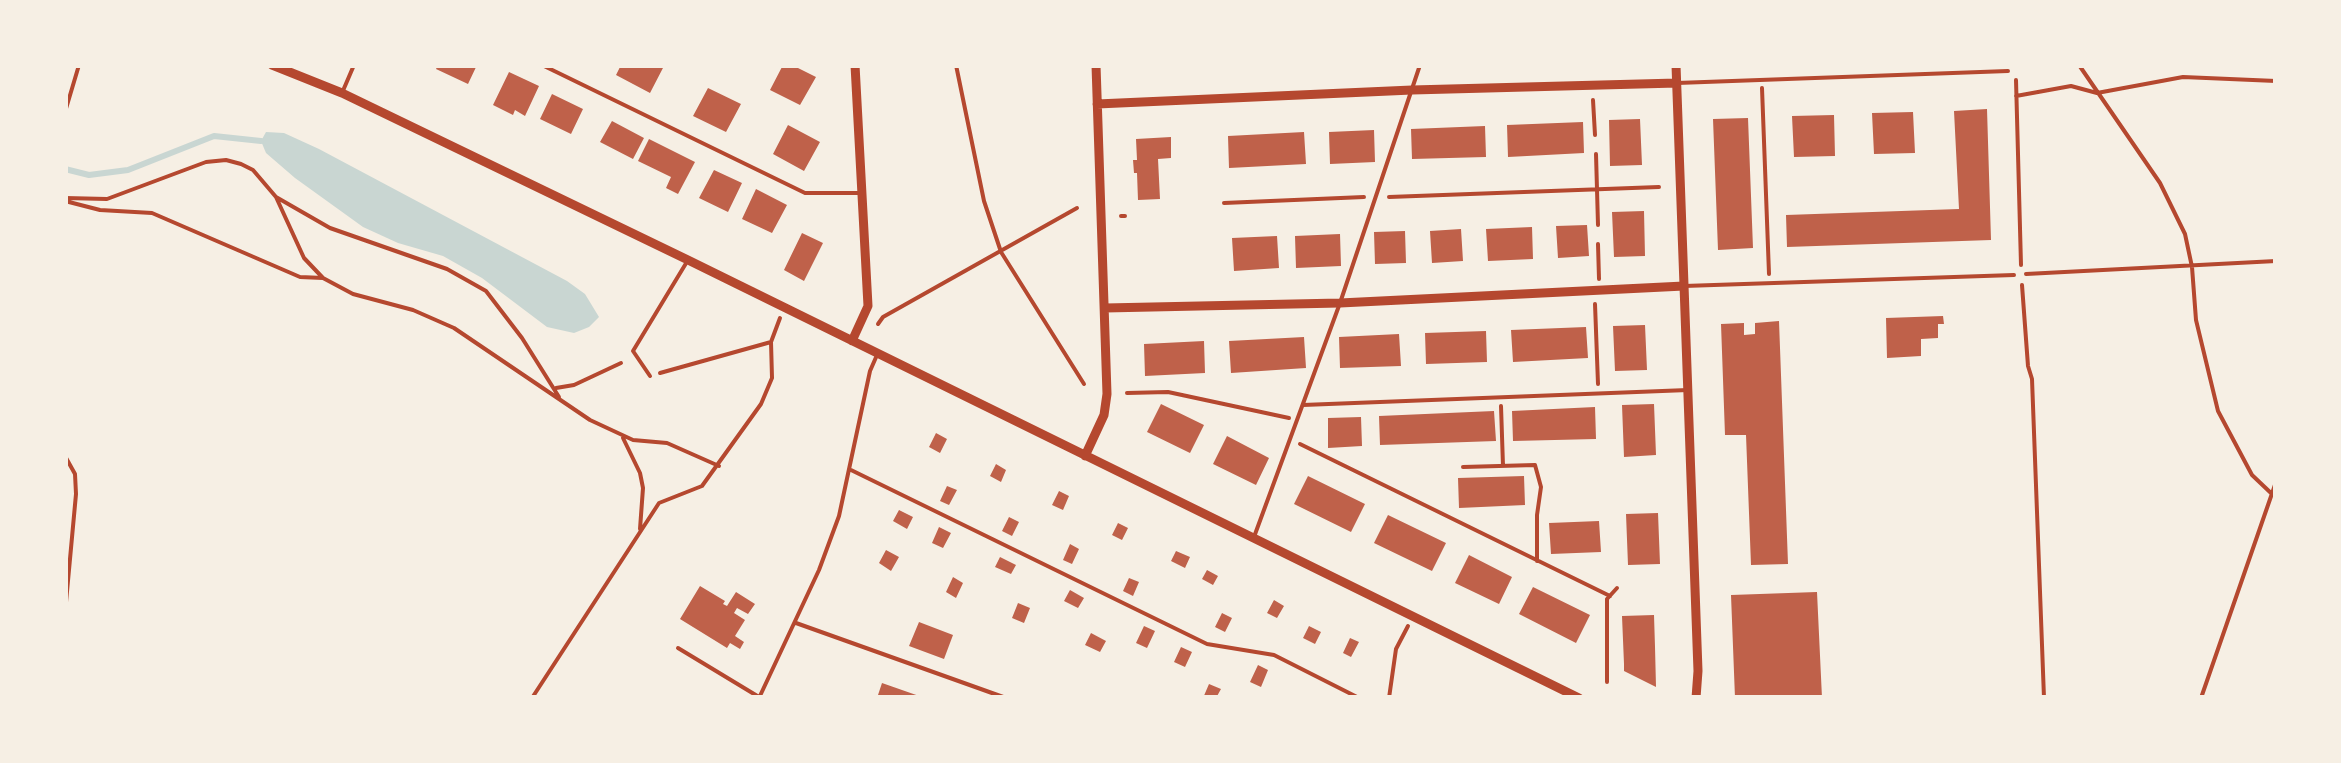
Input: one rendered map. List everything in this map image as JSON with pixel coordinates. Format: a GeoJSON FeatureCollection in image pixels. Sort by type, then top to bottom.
{"type":"FeatureCollection","features":[{"type":"Feature","properties":{"kind":"street"},"geometry":{"type":"LineString","coordinates":[[272,65],[342,93],[688,260],[1578,698]]}},
{"type":"Feature","properties":{"kind":"street"},"geometry":{"type":"LineString","coordinates":[[852,341],[868,306],[855,65]]}},
{"type":"Feature","properties":{"kind":"street"},"geometry":{"type":"LineString","coordinates":[[1085,456],[1106,402],[1096,65]]}},
{"type":"Feature","properties":{"kind":"street"},"geometry":{"type":"LineString","coordinates":[[1676,65],[1696,698]]}},
{"type":"Feature","properties":{"kind":"street"},"geometry":{"type":"LineString","coordinates":[[1097,104],[1676,83]]}},
{"type":"Feature","properties":{"kind":"street"},"geometry":{"type":"LineString","coordinates":[[1105,308],[1340,303],[1684,286]]}},
{"type":"Feature","properties":{"kind":"lane"},"geometry":{"type":"LineString","coordinates":[[342,93],[354,65]]}},
{"type":"Feature","properties":{"kind":"lane"},"geometry":{"type":"LineString","coordinates":[[542,65],[804,193],[862,193]]}},
{"type":"Feature","properties":{"kind":"lane"},"geometry":{"type":"LineString","coordinates":[[1253,538],[1340,303],[1420,65]]}},
{"type":"Feature","properties":{"kind":"lane"},"geometry":{"type":"LineString","coordinates":[[1676,83],[2008,72]]}},
{"type":"Feature","properties":{"kind":"lane"},"geometry":{"type":"LineString","coordinates":[[650,376],[634,351],[688,260]]}},
{"type":"Feature","properties":{"kind":"lane"},"geometry":{"type":"LineString","coordinates":[[1684,286],[2017,275]]}},
{"type":"Feature","properties":{"kind":"lane"},"geometry":{"type":"LineString","coordinates":[[678,648],[759,698],[826,552],[851,470],[870,371],[878,354]]}},
{"type":"Feature","properties":{"kind":"lane"},"geometry":{"type":"LineString","coordinates":[[1303,405],[1688,390]]}},
{"type":"Feature","properties":{"kind":"lane"},"geometry":{"type":"LineString","coordinates":[[851,470],[1208,644],[1274,656],[1359,698]]}},
{"type":"Feature","properties":{"kind":"lane"},"geometry":{"type":"LineString","coordinates":[[796,623],[1006,698]]}},
{"type":"Feature","properties":{"kind":"path"},"geometry":{"type":"LineString","coordinates":[[65,112],[79,65]]}},
{"type":"Feature","properties":{"kind":"path"},"geometry":{"type":"LineString","coordinates":[[956,65],[984,201],[1002,252],[1084,384]]}},
{"type":"Feature","properties":{"kind":"path"},"geometry":{"type":"LineString","coordinates":[[2079,65],[2160,183],[2185,234],[2196,320],[2218,412],[2252,474],[2272,494]]}},
{"type":"Feature","properties":{"kind":"path"},"geometry":{"type":"LineString","coordinates":[[2016,71],[2017,275],[2032,379],[2044,698]]}},
{"type":"Feature","properties":{"kind":"path"},"geometry":{"type":"LineString","coordinates":[[2016,96],[2072,86],[2097,93],[2183,77],[2276,81]]}},
{"type":"Feature","properties":{"kind":"path"},"geometry":{"type":"LineString","coordinates":[[1762,80],[1770,284]]}},
{"type":"Feature","properties":{"kind":"path"},"geometry":{"type":"LineString","coordinates":[[1592,85],[1595,135]]}},
{"type":"Feature","properties":{"kind":"path"},"geometry":{"type":"LineString","coordinates":[[1596,154],[1598,225]]}},
{"type":"Feature","properties":{"kind":"path"},"geometry":{"type":"LineString","coordinates":[[65,199],[107,198],[206,162],[226,160],[252,170],[276,197],[304,258],[323,278],[354,294],[413,310],[454,328],[590,420],[633,440],[667,443],[719,466]]}},
{"type":"Feature","properties":{"kind":"path"},"geometry":{"type":"LineString","coordinates":[[1224,203],[1659,187]]}},
{"type":"Feature","properties":{"kind":"path"},"geometry":{"type":"LineString","coordinates":[[276,197],[330,228],[447,269],[486,291],[560,398]]}},
{"type":"Feature","properties":{"kind":"path"},"geometry":{"type":"LineString","coordinates":[[65,199],[100,210],[152,213],[300,277],[323,278]]}},
{"type":"Feature","properties":{"kind":"path"},"geometry":{"type":"LineString","coordinates":[[878,324],[883,317],[1076,208]]}},
{"type":"Feature","properties":{"kind":"path"},"geometry":{"type":"LineString","coordinates":[[1598,244],[1599,394]]}},
{"type":"Feature","properties":{"kind":"path"},"geometry":{"type":"LineString","coordinates":[[2017,275],[2276,262]]}},
{"type":"Feature","properties":{"kind":"path"},"geometry":{"type":"LineString","coordinates":[[532,698],[659,503],[702,486],[762,404],[772,378],[771,342],[776,325]]}},
{"type":"Feature","properties":{"kind":"path"},"geometry":{"type":"LineString","coordinates":[[650,376],[771,342]]}},
{"type":"Feature","properties":{"kind":"path"},"geometry":{"type":"LineString","coordinates":[[554,388],[574,385],[622,363]]}},
{"type":"Feature","properties":{"kind":"path"},"geometry":{"type":"LineString","coordinates":[[1126,393],[1168,392],[1298,419]]}},
{"type":"Feature","properties":{"kind":"path"},"geometry":{"type":"LineString","coordinates":[[1500,398],[1503,466]]}},
{"type":"Feature","properties":{"kind":"path"},"geometry":{"type":"LineString","coordinates":[[621,434],[643,488],[640,532]]}},
{"type":"Feature","properties":{"kind":"path"},"geometry":{"type":"LineString","coordinates":[[1290,440],[1610,596]]}},
{"type":"Feature","properties":{"kind":"path"},"geometry":{"type":"LineString","coordinates":[[65,456],[75,474],[76,494],[65,613]]}},
{"type":"Feature","properties":{"kind":"path"},"geometry":{"type":"LineString","coordinates":[[1463,467],[1535,465],[1542,487],[1536,515],[1537,560]]}},
{"type":"Feature","properties":{"kind":"path"},"geometry":{"type":"LineString","coordinates":[[2201,698],[2276,482]]}},
{"type":"Feature","properties":{"kind":"path"},"geometry":{"type":"LineString","coordinates":[[1607,682],[1607,599],[1617,588]]}},
{"type":"Feature","properties":{"kind":"path"},"geometry":{"type":"LineString","coordinates":[[1388,698],[1396,650],[1412,616]]}},
{"type":"Feature","properties":{"kind":"shaded area"},"geometry":{"type":"Polygon","coordinates":[[[266,132],[284,133],[319,149],[567,281],[585,294],[599,317],[589,327],[574,333],[547,327],[482,278],[443,256],[398,243],[363,227],[266,153],[261,141],[266,132]]]}},
{"type":"Feature","properties":{"kind":"building"},"geometry":{"type":"Polygon","coordinates":[[[438,65],[477,65],[468,84],[436,69],[438,65]]]}},
{"type":"Feature","properties":{"kind":"building"},"geometry":{"type":"Polygon","coordinates":[[[621,65],[664,66],[650,93],[616,75],[621,65]]]}},
{"type":"Feature","properties":{"kind":"building"},"geometry":{"type":"Polygon","coordinates":[[[783,65],[792,65],[816,77],[800,105],[770,90],[783,65]]]}},
{"type":"Feature","properties":{"kind":"building"},"geometry":{"type":"Polygon","coordinates":[[[509,72],[539,86],[525,116],[493,105],[509,72]]]}},
{"type":"Feature","properties":{"kind":"building"},"geometry":{"type":"Polygon","coordinates":[[[708,88],[741,104],[726,132],[693,116],[708,88]]]}},
{"type":"Feature","properties":{"kind":"building"},"geometry":{"type":"Polygon","coordinates":[[[552,94],[583,109],[571,134],[540,119],[552,94]]]}},
{"type":"Feature","properties":{"kind":"building"},"geometry":{"type":"Polygon","coordinates":[[[1987,109],[1991,240],[1787,247],[1786,215],[1959,209],[1954,111],[1987,109]]]}},
{"type":"Feature","properties":{"kind":"building"},"geometry":{"type":"Polygon","coordinates":[[[1913,112],[1915,153],[1874,154],[1872,113],[1913,112]]]}},
{"type":"Feature","properties":{"kind":"building"},"geometry":{"type":"Polygon","coordinates":[[[1834,115],[1835,156],[1794,157],[1792,116],[1834,115]]]}},
{"type":"Feature","properties":{"kind":"building"},"geometry":{"type":"Polygon","coordinates":[[[1748,118],[1753,248],[1718,250],[1713,119],[1748,118]]]}},
{"type":"Feature","properties":{"kind":"building"},"geometry":{"type":"Polygon","coordinates":[[[1640,119],[1642,165],[1610,166],[1609,120],[1640,119]]]}},
{"type":"Feature","properties":{"kind":"building"},"geometry":{"type":"Polygon","coordinates":[[[612,121],[644,138],[633,159],[600,142],[612,121]]]}},
{"type":"Feature","properties":{"kind":"building"},"geometry":{"type":"Polygon","coordinates":[[[1583,122],[1584,153],[1508,157],[1507,125],[1583,122]]]}},
{"type":"Feature","properties":{"kind":"building"},"geometry":{"type":"Polygon","coordinates":[[[788,125],[820,142],[804,171],[773,154],[788,125]]]}},
{"type":"Feature","properties":{"kind":"building"},"geometry":{"type":"Polygon","coordinates":[[[1485,126],[1486,157],[1412,159],[1411,129],[1485,126]]]}},
{"type":"Feature","properties":{"kind":"building"},"geometry":{"type":"Polygon","coordinates":[[[1374,130],[1375,162],[1330,164],[1329,132],[1374,130]]]}},
{"type":"Feature","properties":{"kind":"building"},"geometry":{"type":"Polygon","coordinates":[[[1304,132],[1306,164],[1229,168],[1228,136],[1304,132]]]}},
{"type":"Feature","properties":{"kind":"building"},"geometry":{"type":"Polygon","coordinates":[[[1171,137],[1171,158],[1158,159],[1160,199],[1138,200],[1133,160],[1137,160],[1136,139],[1171,137]]]}},
{"type":"Feature","properties":{"kind":"building"},"geometry":{"type":"Polygon","coordinates":[[[649,139],[695,162],[678,194],[666,188],[671,177],[638,161],[649,139]]]}},
{"type":"Feature","properties":{"kind":"building"},"geometry":{"type":"Polygon","coordinates":[[[714,170],[742,183],[728,212],[699,198],[714,170]]]}},
{"type":"Feature","properties":{"kind":"building"},"geometry":{"type":"Polygon","coordinates":[[[756,189],[787,205],[772,233],[742,219],[756,189]]]}},
{"type":"Feature","properties":{"kind":"building"},"geometry":{"type":"Polygon","coordinates":[[[1644,211],[1645,256],[1614,257],[1612,212],[1644,211]]]}},
{"type":"Feature","properties":{"kind":"building"},"geometry":{"type":"Polygon","coordinates":[[[1587,225],[1589,256],[1558,258],[1556,226],[1587,225]]]}},
{"type":"Feature","properties":{"kind":"building"},"geometry":{"type":"Polygon","coordinates":[[[1532,227],[1533,259],[1488,261],[1486,229],[1532,227]]]}},
{"type":"Feature","properties":{"kind":"building"},"geometry":{"type":"Polygon","coordinates":[[[1461,229],[1463,261],[1432,263],[1430,231],[1461,229]]]}},
{"type":"Feature","properties":{"kind":"building"},"geometry":{"type":"Polygon","coordinates":[[[1405,231],[1406,263],[1375,264],[1374,232],[1405,231]]]}},
{"type":"Feature","properties":{"kind":"building"},"geometry":{"type":"Polygon","coordinates":[[[802,233],[823,243],[804,281],[784,270],[802,233]]]}},
{"type":"Feature","properties":{"kind":"building"},"geometry":{"type":"Polygon","coordinates":[[[1340,234],[1341,266],[1296,268],[1295,236],[1340,234]]]}},
{"type":"Feature","properties":{"kind":"building"},"geometry":{"type":"Polygon","coordinates":[[[1277,236],[1279,268],[1234,271],[1232,238],[1277,236]]]}},
{"type":"Feature","properties":{"kind":"building"},"geometry":{"type":"Polygon","coordinates":[[[1943,316],[1944,324],[1938,324],[1938,338],[1921,339],[1921,356],[1887,358],[1886,318],[1943,316]]]}},
{"type":"Feature","properties":{"kind":"building"},"geometry":{"type":"Polygon","coordinates":[[[1779,321],[1788,564],[1751,565],[1746,435],[1725,435],[1721,324],[1744,323],[1744,335],[1755,334],[1755,323],[1779,321]]]}},
{"type":"Feature","properties":{"kind":"building"},"geometry":{"type":"Polygon","coordinates":[[[1645,325],[1647,370],[1615,371],[1613,326],[1645,325]]]}},
{"type":"Feature","properties":{"kind":"building"},"geometry":{"type":"Polygon","coordinates":[[[1586,327],[1588,358],[1513,362],[1511,330],[1586,327]]]}},
{"type":"Feature","properties":{"kind":"building"},"geometry":{"type":"Polygon","coordinates":[[[1486,331],[1487,362],[1426,364],[1425,333],[1486,331]]]}},
{"type":"Feature","properties":{"kind":"building"},"geometry":{"type":"Polygon","coordinates":[[[1399,334],[1401,366],[1340,368],[1339,337],[1399,334]]]}},
{"type":"Feature","properties":{"kind":"building"},"geometry":{"type":"Polygon","coordinates":[[[1304,337],[1306,368],[1231,373],[1229,341],[1304,337]]]}},
{"type":"Feature","properties":{"kind":"building"},"geometry":{"type":"Polygon","coordinates":[[[1204,341],[1205,373],[1145,376],[1144,344],[1204,341]]]}},
{"type":"Feature","properties":{"kind":"building"},"geometry":{"type":"Polygon","coordinates":[[[1161,404],[1204,425],[1190,453],[1147,432],[1161,404]]]}},
{"type":"Feature","properties":{"kind":"building"},"geometry":{"type":"Polygon","coordinates":[[[1654,404],[1656,455],[1624,457],[1622,405],[1654,404]]]}},
{"type":"Feature","properties":{"kind":"building"},"geometry":{"type":"Polygon","coordinates":[[[1595,407],[1596,439],[1513,441],[1512,411],[1595,407]]]}},
{"type":"Feature","properties":{"kind":"building"},"geometry":{"type":"Polygon","coordinates":[[[1494,411],[1496,441],[1380,445],[1379,416],[1494,411]]]}},
{"type":"Feature","properties":{"kind":"building"},"geometry":{"type":"Polygon","coordinates":[[[1361,417],[1362,446],[1328,448],[1328,418],[1361,417]]]}},
{"type":"Feature","properties":{"kind":"building"},"geometry":{"type":"Polygon","coordinates":[[[936,433],[947,439],[940,453],[929,447],[936,433]]]}},
{"type":"Feature","properties":{"kind":"building"},"geometry":{"type":"Polygon","coordinates":[[[1227,436],[1269,458],[1256,485],[1213,464],[1227,436]]]}},
{"type":"Feature","properties":{"kind":"building"},"geometry":{"type":"Polygon","coordinates":[[[996,464],[1006,470],[1001,482],[990,476],[996,464]]]}},
{"type":"Feature","properties":{"kind":"building"},"geometry":{"type":"Polygon","coordinates":[[[1308,476],[1365,504],[1351,532],[1294,504],[1308,476]]]}},
{"type":"Feature","properties":{"kind":"building"},"geometry":{"type":"Polygon","coordinates":[[[1524,476],[1525,505],[1459,508],[1458,478],[1524,476]]]}},
{"type":"Feature","properties":{"kind":"building"},"geometry":{"type":"Polygon","coordinates":[[[947,486],[957,490],[949,505],[940,501],[947,486]]]}},
{"type":"Feature","properties":{"kind":"building"},"geometry":{"type":"Polygon","coordinates":[[[1059,491],[1069,496],[1063,510],[1052,505],[1059,491]]]}},
{"type":"Feature","properties":{"kind":"building"},"geometry":{"type":"Polygon","coordinates":[[[899,510],[913,517],[907,529],[893,521],[899,510]]]}},
{"type":"Feature","properties":{"kind":"building"},"geometry":{"type":"Polygon","coordinates":[[[1658,513],[1660,564],[1628,565],[1626,514],[1658,513]]]}},
{"type":"Feature","properties":{"kind":"building"},"geometry":{"type":"Polygon","coordinates":[[[1388,515],[1446,543],[1432,571],[1374,543],[1388,515]]]}},
{"type":"Feature","properties":{"kind":"building"},"geometry":{"type":"Polygon","coordinates":[[[1009,517],[1019,522],[1012,536],[1002,531],[1009,517]]]}},
{"type":"Feature","properties":{"kind":"building"},"geometry":{"type":"Polygon","coordinates":[[[1599,521],[1601,552],[1551,554],[1549,523],[1599,521]]]}},
{"type":"Feature","properties":{"kind":"building"},"geometry":{"type":"Polygon","coordinates":[[[1118,523],[1128,528],[1122,540],[1112,535],[1118,523]]]}},
{"type":"Feature","properties":{"kind":"building"},"geometry":{"type":"Polygon","coordinates":[[[939,527],[951,533],[943,548],[932,543],[939,527]]]}},
{"type":"Feature","properties":{"kind":"building"},"geometry":{"type":"Polygon","coordinates":[[[1070,544],[1079,549],[1072,564],[1063,560],[1070,544]]]}},
{"type":"Feature","properties":{"kind":"building"},"geometry":{"type":"Polygon","coordinates":[[[886,550],[899,557],[891,571],[879,563],[886,550]]]}},
{"type":"Feature","properties":{"kind":"building"},"geometry":{"type":"Polygon","coordinates":[[[1176,551],[1190,557],[1185,568],[1171,561],[1176,551]]]}},
{"type":"Feature","properties":{"kind":"building"},"geometry":{"type":"Polygon","coordinates":[[[1469,555],[1512,577],[1499,604],[1455,583],[1469,555]]]}},
{"type":"Feature","properties":{"kind":"building"},"geometry":{"type":"Polygon","coordinates":[[[1000,557],[1016,565],[1011,574],[995,567],[1000,557]]]}},
{"type":"Feature","properties":{"kind":"building"},"geometry":{"type":"Polygon","coordinates":[[[1207,570],[1218,576],[1213,585],[1202,579],[1207,570]]]}},
{"type":"Feature","properties":{"kind":"building"},"geometry":{"type":"Polygon","coordinates":[[[953,577],[963,583],[956,598],[946,592],[953,577]]]}},
{"type":"Feature","properties":{"kind":"building"},"geometry":{"type":"Polygon","coordinates":[[[1129,578],[1139,582],[1133,596],[1123,591],[1129,578]]]}},
{"type":"Feature","properties":{"kind":"building"},"geometry":{"type":"Polygon","coordinates":[[[700,586],[727,606],[736,592],[755,604],[748,614],[737,608],[734,613],[745,620],[735,636],[744,642],[740,649],[730,643],[727,648],[680,619],[700,586]]]}},
{"type":"Feature","properties":{"kind":"building"},"geometry":{"type":"Polygon","coordinates":[[[1533,587],[1590,615],[1576,643],[1519,614],[1533,587]]]}},
{"type":"Feature","properties":{"kind":"building"},"geometry":{"type":"Polygon","coordinates":[[[1070,590],[1084,598],[1078,608],[1064,601],[1070,590]]]}},
{"type":"Feature","properties":{"kind":"building"},"geometry":{"type":"Polygon","coordinates":[[[1817,592],[1822,698],[1735,698],[1731,595],[1817,592]]]}},
{"type":"Feature","properties":{"kind":"building"},"geometry":{"type":"Polygon","coordinates":[[[1274,600],[1284,606],[1277,618],[1267,613],[1274,600]]]}},
{"type":"Feature","properties":{"kind":"building"},"geometry":{"type":"Polygon","coordinates":[[[1018,603],[1030,608],[1024,623],[1012,618],[1018,603]]]}},
{"type":"Feature","properties":{"kind":"building"},"geometry":{"type":"Polygon","coordinates":[[[1222,613],[1232,618],[1225,632],[1215,627],[1222,613]]]}},
{"type":"Feature","properties":{"kind":"building"},"geometry":{"type":"Polygon","coordinates":[[[1654,615],[1656,687],[1624,671],[1622,616],[1654,615]]]}},
{"type":"Feature","properties":{"kind":"building"},"geometry":{"type":"Polygon","coordinates":[[[919,622],[953,635],[944,659],[909,646],[919,622]]]}},
{"type":"Feature","properties":{"kind":"building"},"geometry":{"type":"Polygon","coordinates":[[[1144,626],[1155,631],[1147,648],[1136,643],[1144,626]]]}},
{"type":"Feature","properties":{"kind":"building"},"geometry":{"type":"Polygon","coordinates":[[[1309,626],[1321,632],[1315,644],[1303,638],[1309,626]]]}},
{"type":"Feature","properties":{"kind":"building"},"geometry":{"type":"Polygon","coordinates":[[[1091,633],[1106,641],[1100,652],[1085,645],[1091,633]]]}},
{"type":"Feature","properties":{"kind":"building"},"geometry":{"type":"Polygon","coordinates":[[[1350,638],[1359,642],[1351,657],[1343,653],[1350,638]]]}},
{"type":"Feature","properties":{"kind":"building"},"geometry":{"type":"Polygon","coordinates":[[[1181,647],[1192,652],[1185,667],[1174,662],[1181,647]]]}},
{"type":"Feature","properties":{"kind":"building"},"geometry":{"type":"Polygon","coordinates":[[[1258,665],[1268,670],[1261,687],[1250,682],[1258,665]]]}},
{"type":"Feature","properties":{"kind":"building"},"geometry":{"type":"Polygon","coordinates":[[[882,683],[922,697],[922,698],[877,698],[882,683]]]}},
{"type":"Feature","properties":{"kind":"building"},"geometry":{"type":"Polygon","coordinates":[[[1209,684],[1221,689],[1216,698],[1203,698],[1209,684]]]}},
{"type":"Feature","properties":{"kind":"waterway"},"geometry":{"type":"LineString","coordinates":[[65,169],[89,175],[128,170],[214,136],[261,141]]}}]}
